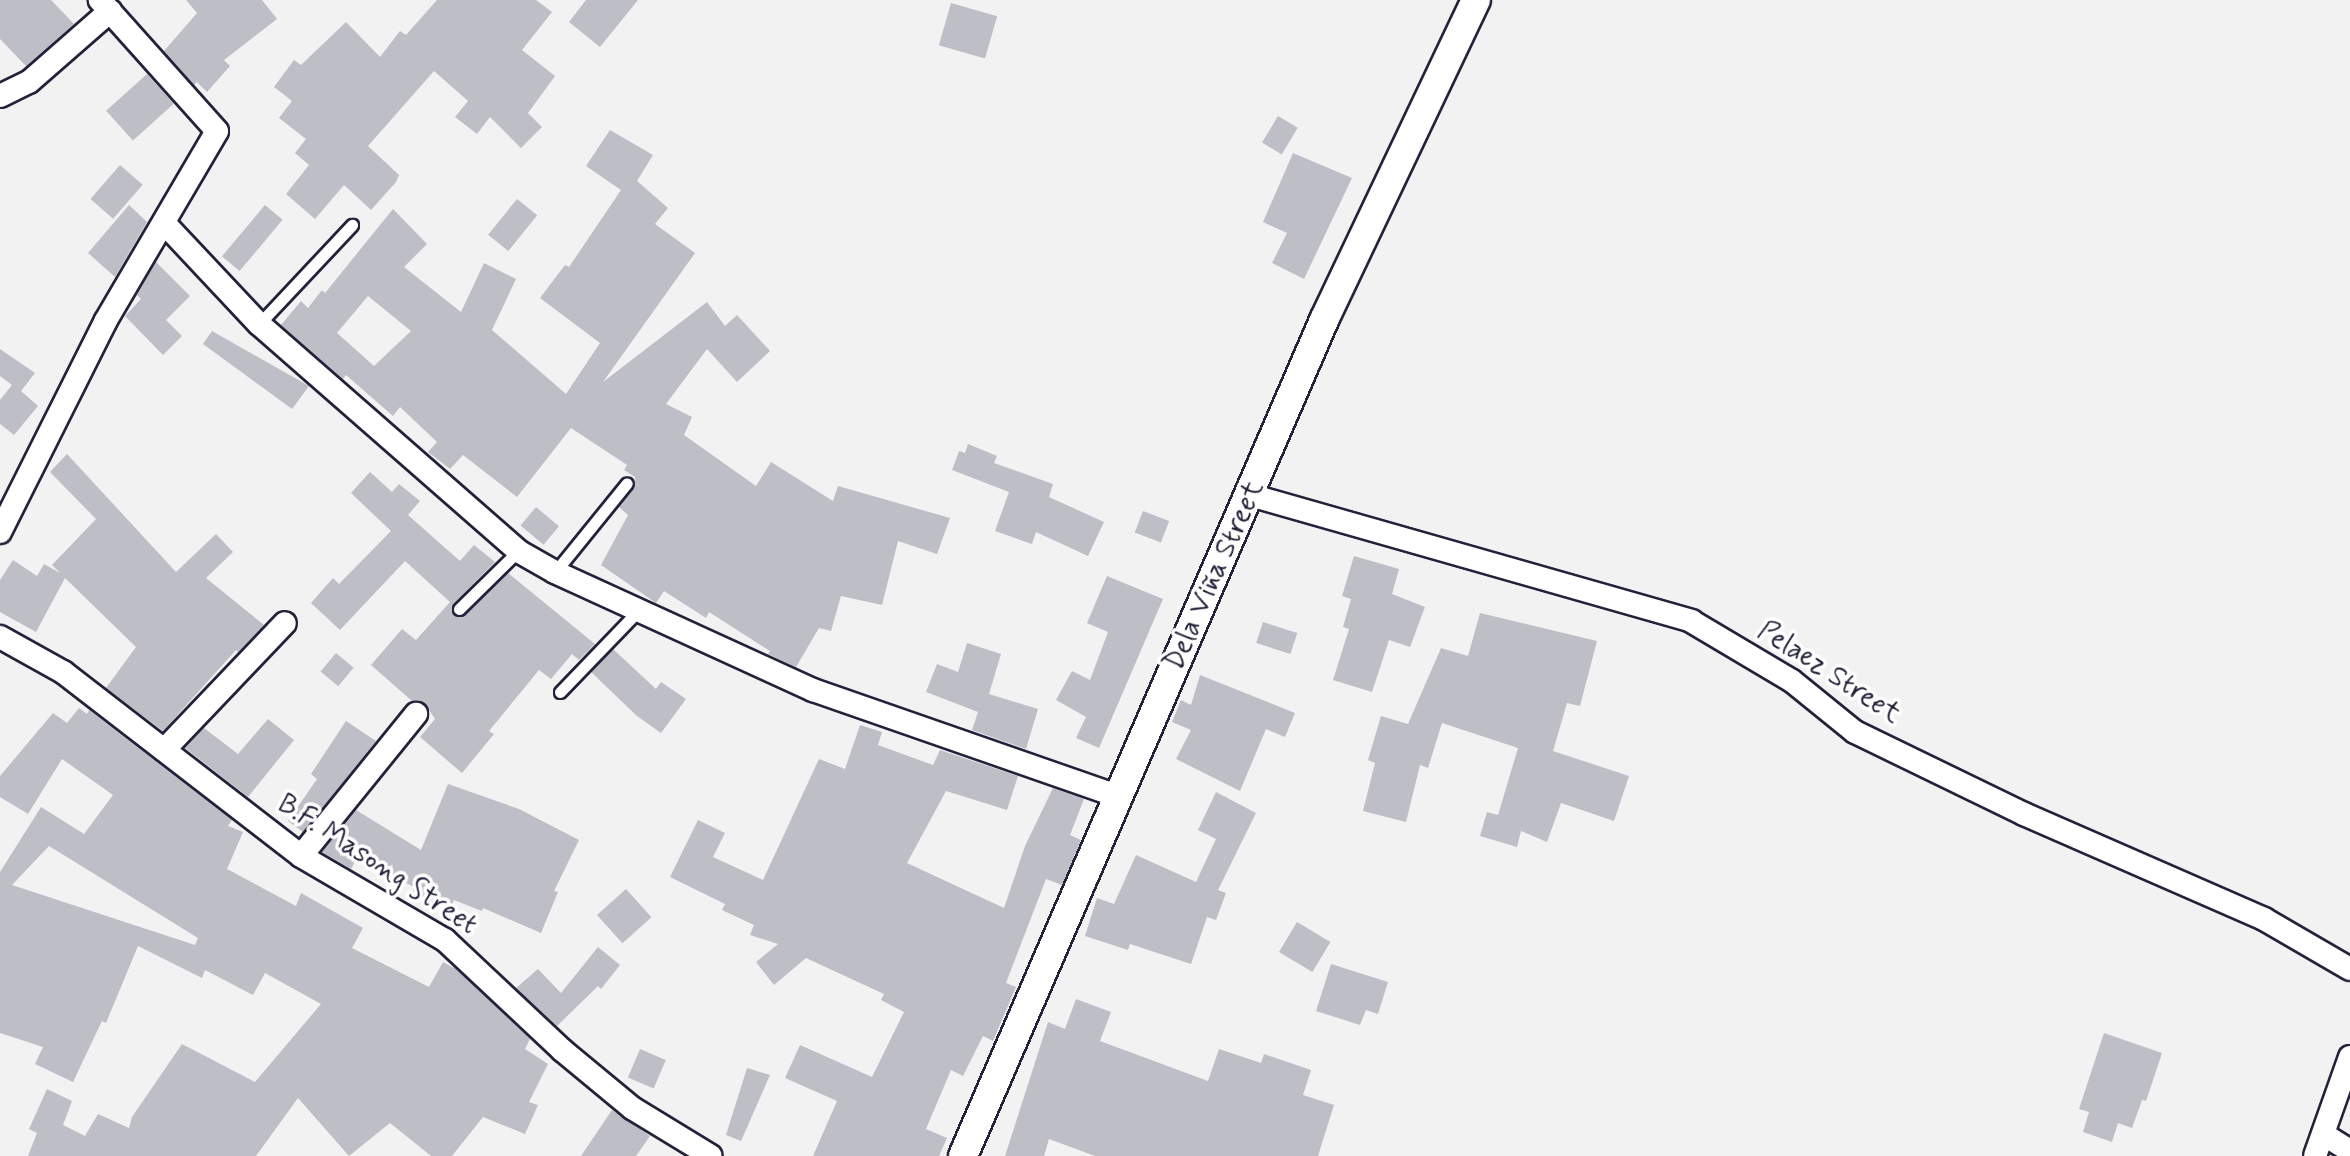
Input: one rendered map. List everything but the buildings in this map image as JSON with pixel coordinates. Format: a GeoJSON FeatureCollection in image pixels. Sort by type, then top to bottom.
{"type":"FeatureCollection","features":[{"type":"Feature","properties":{"kind":"street","name":"Dela Viña Street"},"geometry":{"type":"LineString","coordinates":[[963,1156],[1324,320],[1476,0]]}},
{"type":"Feature","properties":{"kind":"street"},"geometry":{"type":"LineString","coordinates":[[0,96],[29,82],[105,6],[217,131],[105,322],[0,532]]}},
{"type":"Feature","properties":{"kind":"street"},"geometry":{"type":"LineString","coordinates":[[165,224],[259,324],[518,551],[555,572],[813,690],[1118,796]]}},
{"type":"Feature","properties":{"kind":"street","name":"Pelaez Street"},"geometry":{"type":"LineString","coordinates":[[1250,495],[1691,621],[1792,681],[1855,732],[2024,814],[2264,919],[2350,969]]}},
{"type":"Feature","properties":{"kind":"street"},"geometry":{"type":"LineString","coordinates":[[164,750],[285,623]]}},
{"type":"Feature","properties":{"kind":"street","name":"B.F. Masong Street"},"geometry":{"type":"LineString","coordinates":[[0,637],[63,672],[301,856],[445,940],[562,1050],[632,1108],[711,1156]]}},
{"type":"Feature","properties":{"kind":"street"},"geometry":{"type":"LineString","coordinates":[[301,856],[416,714]]}},
{"type":"Feature","properties":{"kind":"street"},"geometry":{"type":"LineString","coordinates":[[2315,1156],[2350,1057]]}},
{"type":"Feature","properties":{"kind":"street"},"geometry":{"type":"LineString","coordinates":[[2323,1134],[2350,1151]]}},
{"type":"Feature","properties":{"kind":"lane"},"geometry":{"type":"LineString","coordinates":[[259,324],[352,225]]}},
{"type":"Feature","properties":{"kind":"lane"},"geometry":{"type":"LineString","coordinates":[[555,572],[627,483]]}},
{"type":"Feature","properties":{"kind":"lane"},"geometry":{"type":"LineString","coordinates":[[459,609],[518,551]]}},
{"type":"Feature","properties":{"kind":"lane"},"geometry":{"type":"LineString","coordinates":[[560,692],[639,610]]}}]}
